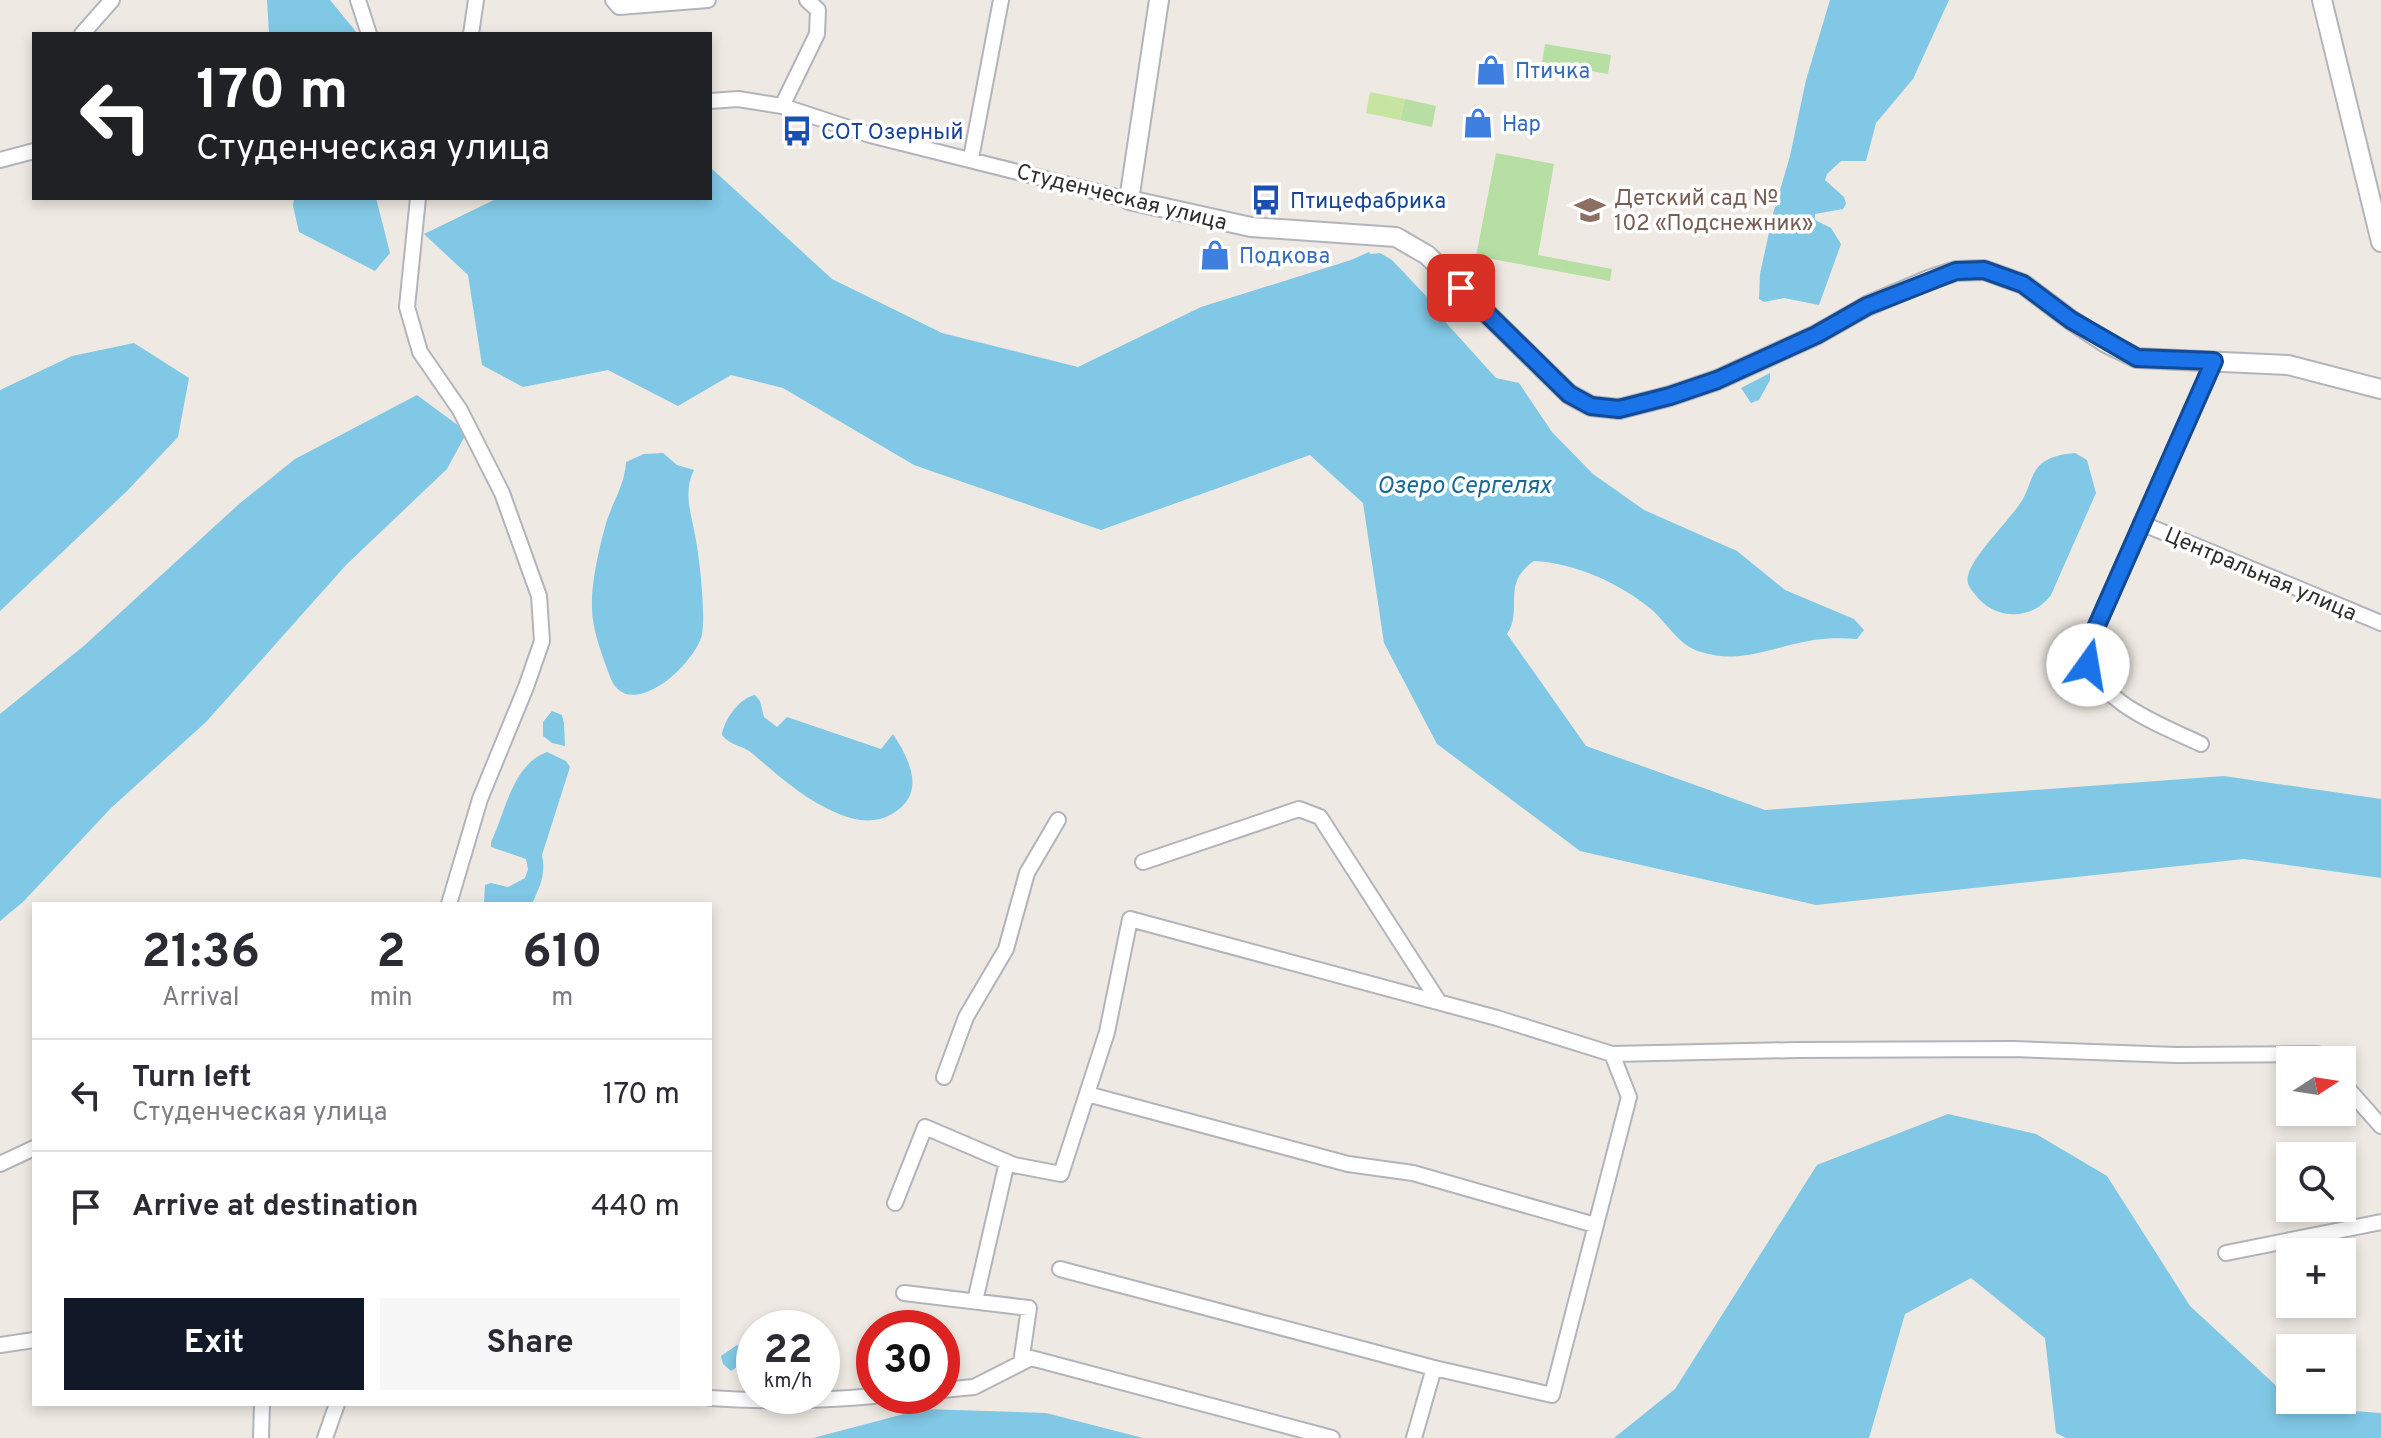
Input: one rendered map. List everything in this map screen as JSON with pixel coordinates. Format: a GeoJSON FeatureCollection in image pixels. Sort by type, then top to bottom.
{"type":"FeatureCollection","features":[{"type":"Feature","properties":{"kind":"street"},"geometry":{"type":"LineString","coordinates":[[84,32],[112,0]]}},
{"type":"Feature","properties":{"kind":"street"},"geometry":{"type":"LineString","coordinates":[[358,0],[368,32]]}},
{"type":"Feature","properties":{"kind":"street"},"geometry":{"type":"LineString","coordinates":[[471,32],[476,0]]}},
{"type":"Feature","properties":{"kind":"street"},"geometry":{"type":"LineString","coordinates":[[613,0],[619,7],[708,0]]}},
{"type":"Feature","properties":{"kind":"street"},"geometry":{"type":"LineString","coordinates":[[782,106],[817,34],[818,10],[809,0]]}},
{"type":"Feature","properties":{"kind":"street"},"geometry":{"type":"LineString","coordinates":[[971,158],[1001,0]]}},
{"type":"Feature","properties":{"kind":"street"},"geometry":{"type":"LineString","coordinates":[[1129,200],[1159,0]]}},
{"type":"Feature","properties":{"kind":"street"},"geometry":{"type":"LineString","coordinates":[[2322,0],[2380,232]]}},
{"type":"Feature","properties":{"kind":"street","name":"Студенческая улица"},"geometry":{"type":"LineString","coordinates":[[712,101],[738,99],[782,106],[870,135],[1251,227],[1396,237],[1427,255],[1569,394],[1591,406],[1619,409],[1717,380],[1816,335],[1867,306],[1956,271],[1984,270],[2023,284],[2071,320],[2137,358],[2288,365],[2381,389]]}},
{"type":"Feature","properties":{"kind":"street"},"geometry":{"type":"LineString","coordinates":[[0,160],[32,152]]}},
{"type":"Feature","properties":{"kind":"street"},"geometry":{"type":"LineString","coordinates":[[418,200],[407,307],[420,352],[460,410],[502,493],[539,596],[542,641],[480,799],[450,902]]}},
{"type":"Feature","properties":{"kind":"street"},"geometry":{"type":"LineString","coordinates":[[2201,744],[2113,697],[2097,682],[2088,665],[2087,650],[2214,361]]}},
{"type":"Feature","properties":{"kind":"street","name":"Центральная улица"},"geometry":{"type":"LineString","coordinates":[[2141,523],[2381,623]]}},
{"type":"Feature","properties":{"kind":"street"},"geometry":{"type":"LineString","coordinates":[[1143,862],[1299,809],[1320,817],[1439,1002]]}},
{"type":"Feature","properties":{"kind":"street"},"geometry":{"type":"LineString","coordinates":[[944,1077],[966,1017],[1006,949],[1027,873],[1058,820]]}},
{"type":"Feature","properties":{"kind":"street"},"geometry":{"type":"LineString","coordinates":[[895,1203],[925,1127],[1007,1162],[1061,1174],[1107,1032],[1130,919],[1439,1002],[1612,1054],[2014,1049],[2176,1055],[2276,1054]]}},
{"type":"Feature","properties":{"kind":"street"},"geometry":{"type":"LineString","coordinates":[[1060,1269],[1434,1368],[1552,1395],[1629,1097],[1612,1054]]}},
{"type":"Feature","properties":{"kind":"street"},"geometry":{"type":"LineString","coordinates":[[1087,1094],[1348,1164],[1413,1173],[1595,1225]]}},
{"type":"Feature","properties":{"kind":"street"},"geometry":{"type":"LineString","coordinates":[[2356,1098],[2381,1126]]}},
{"type":"Feature","properties":{"kind":"street"},"geometry":{"type":"LineString","coordinates":[[0,1164],[32,1149]]}},
{"type":"Feature","properties":{"kind":"street"},"geometry":{"type":"LineString","coordinates":[[975,1301],[1007,1162]]}},
{"type":"Feature","properties":{"kind":"street"},"geometry":{"type":"LineString","coordinates":[[2226,1253],[2381,1222]]}},
{"type":"Feature","properties":{"kind":"street"},"geometry":{"type":"LineString","coordinates":[[904,1293],[1029,1308],[1021,1363]]}},
{"type":"Feature","properties":{"kind":"street"},"geometry":{"type":"LineString","coordinates":[[0,1345],[32,1340]]}},
{"type":"Feature","properties":{"kind":"street"},"geometry":{"type":"LineString","coordinates":[[960,1388],[974,1387],[1031,1358],[1332,1438]]}},
{"type":"Feature","properties":{"kind":"street"},"geometry":{"type":"LineString","coordinates":[[1414,1438],[1434,1368]]}},
{"type":"Feature","properties":{"kind":"street"},"geometry":{"type":"LineString","coordinates":[[712,1398],[824,1401],[856,1398]]}},
{"type":"Feature","properties":{"kind":"street"},"geometry":{"type":"LineString","coordinates":[[261,1438],[262,1406]]}},
{"type":"Feature","properties":{"kind":"street"},"geometry":{"type":"LineString","coordinates":[[325,1438],[336,1406]]}},
{"type":"Feature","properties":{"kind":"green space"},"geometry":{"type":"Polygon","coordinates":[[[1545,44],[1611,55],[1608,74],[1542,62],[1545,44]]]}},
{"type":"Feature","properties":{"kind":"green space"},"geometry":{"type":"Polygon","coordinates":[[[1370,92],[1405,99],[1400,120],[1366,113],[1370,92]]]}},
{"type":"Feature","properties":{"kind":"green space"},"geometry":{"type":"Polygon","coordinates":[[[1405,99],[1436,106],[1432,127],[1400,120],[1405,99]]]}},
{"type":"Feature","properties":{"kind":"green space"},"geometry":{"type":"Polygon","coordinates":[[[1496,153],[1554,164],[1538,255],[1612,269],[1610,281],[1476,256],[1496,153]]]}},
{"type":"Feature","properties":{"kind":"water"},"geometry":{"type":"Polygon","coordinates":[[[267,0],[330,0],[356,32],[269,32],[267,0]]]}},
{"type":"Feature","properties":{"kind":"water"},"geometry":{"type":"Polygon","coordinates":[[[1830,0],[1949,0],[1913,79],[1876,123],[1866,161],[1841,161],[1827,174],[1825,180],[1844,197],[1846,204],[1843,209],[1815,214],[1815,220],[1831,228],[1841,244],[1819,305],[1784,298],[1764,302],[1759,299],[1760,274],[1773,214],[1790,156],[1806,80],[1830,0]]]}},
{"type":"Feature","properties":{"kind":"water","name":"Озеро Сергелях"},"geometry":{"type":"Polygon","coordinates":[[[712,169],[832,279],[942,333],[1078,367],[1201,307],[1369,252],[1380,253],[1392,260],[1428,298],[1439,315],[1496,378],[1519,383],[1552,432],[1593,474],[1644,510],[1737,551],[1785,590],[1854,619],[1864,630],[1857,639],[1819,639],[1745,655],[1701,652],[1686,645],[1651,609],[1611,583],[1581,570],[1534,561],[1518,579],[1512,625],[1507,634],[1586,746],[1765,810],[2224,776],[2381,799],[2381,878],[2244,859],[1816,905],[1580,851],[1437,744],[1384,643],[1363,503],[1310,455],[1101,530],[914,465],[783,388],[731,375],[678,406],[608,370],[523,387],[482,365],[468,275],[424,234],[494,200],[712,200],[712,169]]]}},
{"type":"Feature","properties":{"kind":"water"},"geometry":{"type":"Polygon","coordinates":[[[294,200],[377,200],[390,253],[375,271],[299,232],[294,200]]]}},
{"type":"Feature","properties":{"kind":"water"},"geometry":{"type":"Polygon","coordinates":[[[134,343],[189,378],[178,437],[128,490],[0,611],[0,390],[72,356],[134,343]]]}},
{"type":"Feature","properties":{"kind":"water"},"geometry":{"type":"Polygon","coordinates":[[[1770,373],[1770,380],[1759,400],[1751,403],[1741,388],[1770,373]]]}},
{"type":"Feature","properties":{"kind":"water"},"geometry":{"type":"Polygon","coordinates":[[[417,395],[467,432],[447,469],[346,565],[206,722],[111,808],[23,902],[0,921],[0,714],[86,644],[239,504],[295,459],[417,395]]]}},
{"type":"Feature","properties":{"kind":"water"},"geometry":{"type":"Polygon","coordinates":[[[663,453],[677,465],[694,470],[688,494],[700,571],[703,629],[694,652],[683,666],[663,683],[635,695],[622,692],[612,682],[597,639],[592,594],[599,550],[626,462],[644,454],[663,453]]]}},
{"type":"Feature","properties":{"kind":"water"},"geometry":{"type":"Polygon","coordinates":[[[2075,453],[2087,460],[2096,493],[2051,595],[2043,604],[2023,613],[2001,613],[1991,608],[1969,585],[1971,568],[2021,502],[2038,467],[2053,457],[2075,453]]]}},
{"type":"Feature","properties":{"kind":"water"},"geometry":{"type":"Polygon","coordinates":[[[755,695],[764,717],[777,727],[787,717],[881,749],[893,734],[912,776],[909,797],[903,806],[879,819],[866,820],[839,814],[804,795],[749,751],[729,741],[722,735],[733,710],[743,700],[755,695]]]}},
{"type":"Feature","properties":{"kind":"water"},"geometry":{"type":"Polygon","coordinates":[[[552,711],[562,715],[565,746],[552,743],[543,736],[543,722],[552,711]]]}},
{"type":"Feature","properties":{"kind":"water"},"geometry":{"type":"Polygon","coordinates":[[[547,752],[566,761],[570,767],[542,855],[543,875],[538,892],[533,902],[484,902],[485,885],[491,883],[508,887],[525,878],[528,869],[526,859],[491,847],[491,842],[518,778],[535,758],[547,752]]]}},
{"type":"Feature","properties":{"kind":"water"},"geometry":{"type":"Polygon","coordinates":[[[1948,1114],[2036,1134],[2107,1176],[2190,1306],[2276,1386],[2276,1414],[2381,1413],[2381,1438],[2066,1438],[2056,1433],[2045,1338],[1971,1278],[1905,1314],[1869,1438],[1614,1438],[1675,1389],[1817,1165],[1948,1114]]]}},
{"type":"Feature","properties":{"kind":"water"},"geometry":{"type":"Polygon","coordinates":[[[736,1346],[736,1368],[731,1371],[723,1364],[721,1356],[736,1346]]]}},
{"type":"Feature","properties":{"kind":"water"},"geometry":{"type":"Polygon","coordinates":[[[960,1410],[1046,1413],[1143,1438],[813,1438],[904,1414],[960,1414],[960,1410]]]}},
{"type":"Feature","properties":{"kind":"place","name":"Птичка"},"geometry":{"type":"Point","coordinates":[1491,70]}},
{"type":"Feature","properties":{"kind":"place","name":"Нар"},"geometry":{"type":"Point","coordinates":[1478,123]}},
{"type":"Feature","properties":{"kind":"place","name":"СОТ Озерный"},"geometry":{"type":"Point","coordinates":[797,131]}},
{"type":"Feature","properties":{"kind":"place","name":"Птицефабрика"},"geometry":{"type":"Point","coordinates":[1266,200]}},
{"type":"Feature","properties":{"kind":"place","name":"Детский сад № 102 «Подснежник»"},"geometry":{"type":"Point","coordinates":[1590,210]}},
{"type":"Feature","properties":{"kind":"place","name":"Подкова"},"geometry":{"type":"Point","coordinates":[1215,255]}},
{"type":"Feature","properties":{"kind":"route"},"geometry":{"type":"LineString","coordinates":[[1461,288],[1569,394],[1591,406],[1619,409],[1717,380],[1816,335],[1867,306],[1956,271],[1984,270],[2023,284],[2106,343],[2137,358],[2214,361],[2094,632],[2087,650],[2088,665]]}}]}
